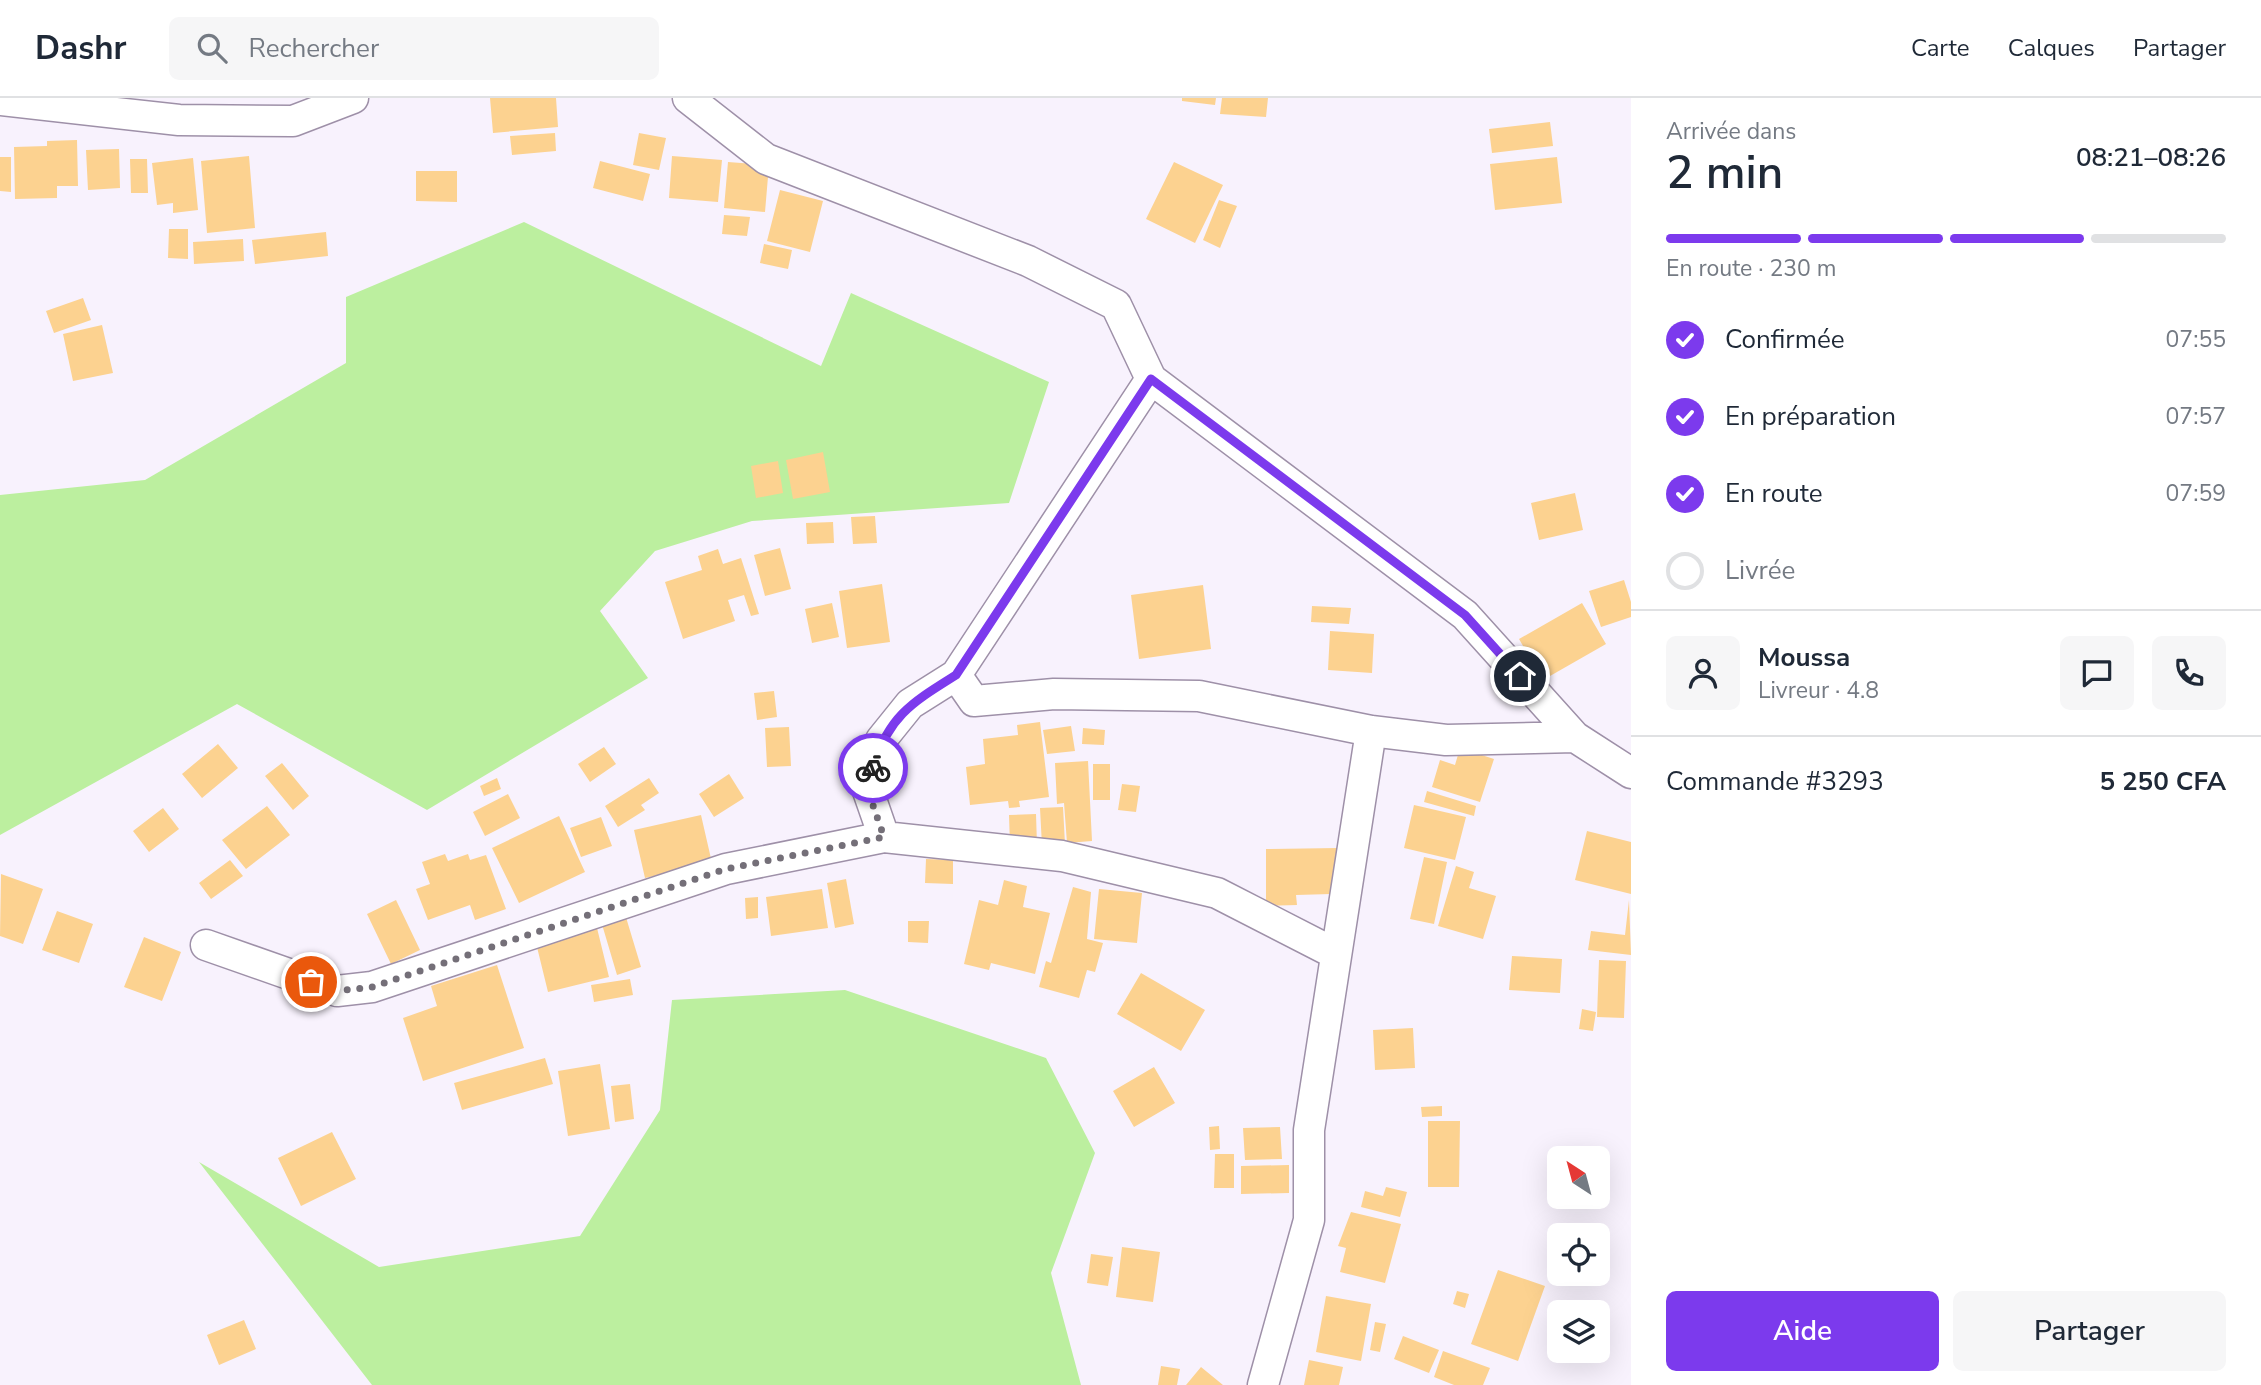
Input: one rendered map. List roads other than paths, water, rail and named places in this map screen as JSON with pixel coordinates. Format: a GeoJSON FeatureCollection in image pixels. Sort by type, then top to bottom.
{"type":"FeatureCollection","features":[{"type":"Feature","properties":{"kind":"street"},"geometry":{"type":"LineString","coordinates":[[0,100],[179,120],[293,121],[353,98]]}},
{"type":"Feature","properties":{"kind":"street"},"geometry":{"type":"LineString","coordinates":[[688,98],[766,159],[1028,261],[1116,305],[1151,379],[1465,615],[1575,737],[1631,774]]}},
{"type":"Feature","properties":{"kind":"street"},"geometry":{"type":"LineString","coordinates":[[884,837],[867,788],[881,740],[910,704],[956,675],[1151,379]]}},
{"type":"Feature","properties":{"kind":"street"},"geometry":{"type":"LineString","coordinates":[[956,675],[974,701],[1054,694],[1199,696],[1371,731],[1446,740],[1575,737]]}},
{"type":"Feature","properties":{"kind":"street"},"geometry":{"type":"LineString","coordinates":[[1264,1385],[1308,1220],[1309,1130],[1334,953],[1371,731]]}},
{"type":"Feature","properties":{"kind":"street"},"geometry":{"type":"LineString","coordinates":[[206,945],[337,991],[372,987],[726,869],[884,837],[1062,856],[1217,893],[1334,953]]}}]}
